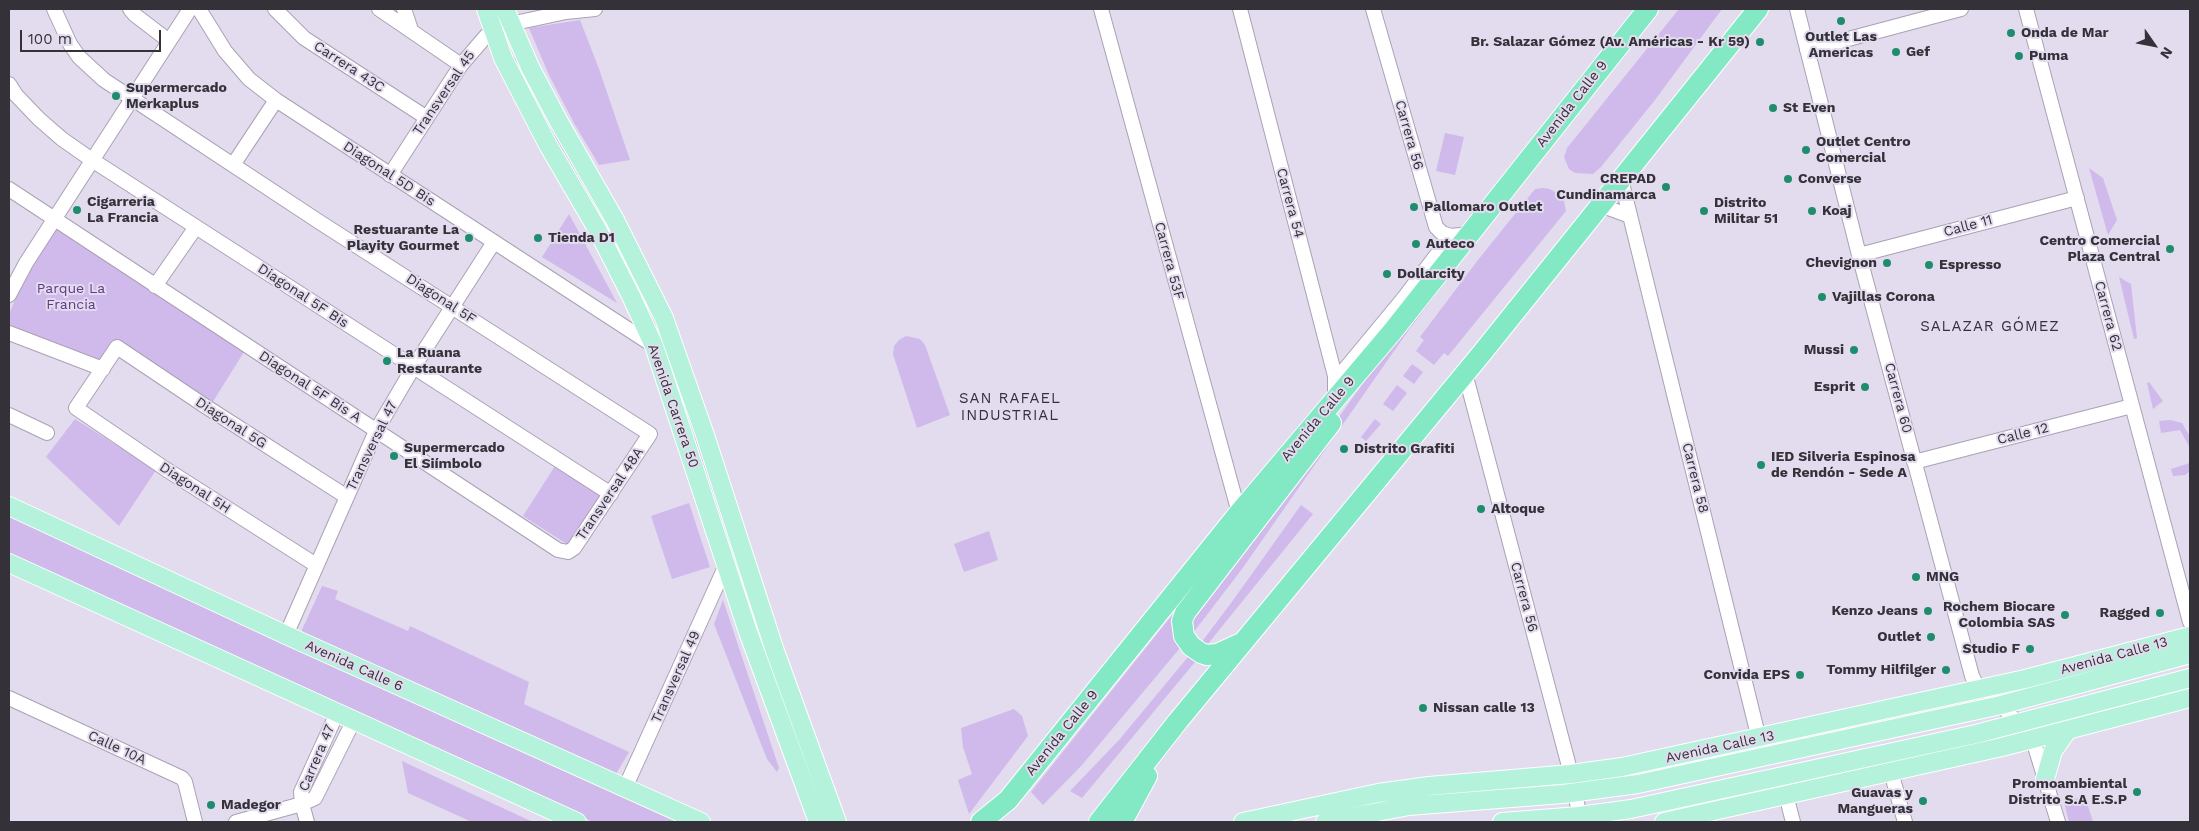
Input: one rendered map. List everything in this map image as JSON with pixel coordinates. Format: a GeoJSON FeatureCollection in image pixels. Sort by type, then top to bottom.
{"type":"FeatureCollection","features":[{"type":"Feature","properties":{"kind":"highway"},"geometry":{"type":"LineString","coordinates":[[1099,822],[1178,722],[1465,373],[1754,14],[1763,9]]}},
{"type":"Feature","properties":{"kind":"highway","name":"Avenida Calle 9"},"geometry":{"type":"LineString","coordinates":[[981,822],[1008,800],[1239,514],[1336,389],[1392,332],[1460,235],[1641,12]]}},
{"type":"Feature","properties":{"kind":"highway"},"geometry":{"type":"LineString","coordinates":[[1243,642],[1217,654],[1207,655],[1201,653],[1191,646],[1184,636],[1182,620],[1184,612],[1331,424],[1392,332]]}},
{"type":"Feature","properties":{"kind":"highway"},"geometry":{"type":"LineString","coordinates":[[1122,822],[1178,722]]}},
{"type":"Feature","properties":{"kind":"main road","name":"Avenida Carrera 50"},"geometry":{"type":"LineString","coordinates":[[486,9],[503,58],[518,90],[601,237],[654,346],[748,632],[818,822]]}},
{"type":"Feature","properties":{"kind":"main road","name":"Avenida Carrera 50"},"geometry":{"type":"LineString","coordinates":[[507,16],[559,122],[634,256],[664,318],[705,435],[776,651],[837,822]]}},
{"type":"Feature","properties":{"kind":"main road","name":"Avenida Calle 6"},"geometry":{"type":"LineString","coordinates":[[9,506],[286,635],[701,822]]}},
{"type":"Feature","properties":{"kind":"main road"},"geometry":{"type":"LineString","coordinates":[[9,563],[577,822]]}},
{"type":"Feature","properties":{"kind":"main road","name":"Avenida Calle 13"},"geometry":{"type":"LineString","coordinates":[[1243,822],[1378,792],[1571,774],[1622,767],[2038,676],[2188,632]]}},
{"type":"Feature","properties":{"kind":"main road"},"geometry":{"type":"LineString","coordinates":[[2157,663],[2188,632]]}},
{"type":"Feature","properties":{"kind":"main road","name":"Avenida Calle 13"},"geometry":{"type":"LineString","coordinates":[[1325,822],[1361,818],[1410,806],[1575,793],[1638,784],[2002,704],[2190,654]]}},
{"type":"Feature","properties":{"kind":"main road"},"geometry":{"type":"LineString","coordinates":[[1502,822],[1580,819],[1631,809],[2020,724],[2190,678]]}},
{"type":"Feature","properties":{"kind":"main road"},"geometry":{"type":"LineString","coordinates":[[2159,687],[2190,697]]}},
{"type":"Feature","properties":{"kind":"main road"},"geometry":{"type":"LineString","coordinates":[[1664,822],[1686,820],[1779,797],[2033,740],[2190,697]]}},
{"type":"Feature","properties":{"kind":"main road"},"geometry":{"type":"LineString","coordinates":[[2045,779],[2052,751],[2068,731]]}},
{"type":"Feature","properties":{"kind":"main road"},"geometry":{"type":"LineString","coordinates":[[1759,738],[1788,751]]}},
{"type":"Feature","properties":{"kind":"main road"},"geometry":{"type":"LineString","coordinates":[[1779,797],[1784,775]]}},
{"type":"Feature","properties":{"kind":"main road"},"geometry":{"type":"LineString","coordinates":[[1461,784],[1492,800]]}},
{"type":"Feature","properties":{"kind":"main road"},"geometry":{"type":"LineString","coordinates":[[803,822],[808,794]]}},
{"type":"Feature","properties":{"kind":"street","name":"Diagonal 5F"},"geometry":{"type":"LineString","coordinates":[[54,9],[70,44],[80,57],[104,80],[650,434]]}},
{"type":"Feature","properties":{"kind":"street"},"geometry":{"type":"LineString","coordinates":[[130,9],[169,41]]}},
{"type":"Feature","properties":{"kind":"street"},"geometry":{"type":"LineString","coordinates":[[9,295],[12,278],[53,220],[190,9]]}},
{"type":"Feature","properties":{"kind":"street","name":"Diagonal 5D Bis"},"geometry":{"type":"LineString","coordinates":[[199,9],[224,51],[249,79],[276,100],[654,346]]}},
{"type":"Feature","properties":{"kind":"street","name":"Carrera 43C"},"geometry":{"type":"LineString","coordinates":[[275,9],[304,38],[428,118]]}},
{"type":"Feature","properties":{"kind":"street"},"geometry":{"type":"LineString","coordinates":[[379,9],[461,65]]}},
{"type":"Feature","properties":{"kind":"street"},"geometry":{"type":"LineString","coordinates":[[404,9],[411,30]]}},
{"type":"Feature","properties":{"kind":"street","name":"Transversal 45"},"geometry":{"type":"LineString","coordinates":[[390,175],[461,65],[486,36],[494,32],[507,16],[595,9]]}},
{"type":"Feature","properties":{"kind":"street","name":"Carrera 53F"},"geometry":{"type":"LineString","coordinates":[[1100,9],[1239,514]]}},
{"type":"Feature","properties":{"kind":"street","name":"Carrera 54"},"geometry":{"type":"LineString","coordinates":[[1240,9],[1336,389]]}},
{"type":"Feature","properties":{"kind":"street","name":"Carrera 56"},"geometry":{"type":"LineString","coordinates":[[1373,9],[1434,223],[1442,233],[1460,235]]}},
{"type":"Feature","properties":{"kind":"street","name":"Carrera 60"},"geometry":{"type":"LineString","coordinates":[[1797,9],[1859,255],[1972,676],[1981,689],[2002,704],[2033,740],[2058,822]]}},
{"type":"Feature","properties":{"kind":"street"},"geometry":{"type":"LineString","coordinates":[[1807,50],[1960,9]]}},
{"type":"Feature","properties":{"kind":"street","name":"Carrera 62"},"geometry":{"type":"LineString","coordinates":[[2026,9],[2132,406],[2188,632]]}},
{"type":"Feature","properties":{"kind":"street","name":"Diagonal 5F Bis"},"geometry":{"type":"LineString","coordinates":[[9,84],[16,95],[39,119],[62,139],[92,160],[611,494]]}},
{"type":"Feature","properties":{"kind":"street"},"geometry":{"type":"LineString","coordinates":[[233,165],[276,100]]}},
{"type":"Feature","properties":{"kind":"street","name":"Carrera 58"},"geometry":{"type":"LineString","coordinates":[[1621,179],[1759,738]]}},
{"type":"Feature","properties":{"kind":"street","name":"Diagonal 5F Bis A"},"geometry":{"type":"LineString","coordinates":[[9,189],[53,220],[558,550],[568,552]]}},
{"type":"Feature","properties":{"kind":"street","name":"Calle 11"},"geometry":{"type":"LineString","coordinates":[[1859,255],[2077,198]]}},
{"type":"Feature","properties":{"kind":"street"},"geometry":{"type":"LineString","coordinates":[[1600,205],[1630,216]]}},
{"type":"Feature","properties":{"kind":"street"},"geometry":{"type":"LineString","coordinates":[[155,286],[196,226]]}},
{"type":"Feature","properties":{"kind":"street"},"geometry":{"type":"LineString","coordinates":[[1336,389],[1403,300],[1460,235]]}},
{"type":"Feature","properties":{"kind":"street","name":"Transversal 47"},"geometry":{"type":"LineString","coordinates":[[286,635],[376,431],[413,368],[494,242]]}},
{"type":"Feature","properties":{"kind":"street"},"geometry":{"type":"LineString","coordinates":[[9,333],[103,369]]}},
{"type":"Feature","properties":{"kind":"street","name":"Diagonal 5G"},"geometry":{"type":"LineString","coordinates":[[103,369],[117,347],[204,406],[347,497]]}},
{"type":"Feature","properties":{"kind":"street","name":"Diagonal 5H"},"geometry":{"type":"LineString","coordinates":[[103,369],[76,408],[164,468],[316,565]]}},
{"type":"Feature","properties":{"kind":"street","name":"Carrera 56"},"geometry":{"type":"LineString","coordinates":[[1465,373],[1571,774],[1580,819]]}},
{"type":"Feature","properties":{"kind":"street","name":"Calle 12"},"geometry":{"type":"LineString","coordinates":[[1914,462],[2132,406]]}},
{"type":"Feature","properties":{"kind":"street"},"geometry":{"type":"LineString","coordinates":[[9,415],[47,433]]}},
{"type":"Feature","properties":{"kind":"street","name":"Transversal 48A"},"geometry":{"type":"LineString","coordinates":[[568,552],[574,548],[650,434]]}},
{"type":"Feature","properties":{"kind":"street","name":"Transversal 49"},"geometry":{"type":"LineString","coordinates":[[625,788],[726,566]]}},
{"type":"Feature","properties":{"kind":"street","name":"Calle 10A"},"geometry":{"type":"LineString","coordinates":[[9,698],[182,778],[186,782],[195,822]]}},
{"type":"Feature","properties":{"kind":"street","name":"Carrera 47"},"geometry":{"type":"LineString","coordinates":[[307,822],[302,804],[303,786],[337,713]]}},
{"type":"Feature","properties":{"kind":"street","name":"Carrera 47"},"geometry":{"type":"LineString","coordinates":[[302,804],[311,801],[319,793],[354,720]]}},
{"type":"Feature","properties":{"kind":"street"},"geometry":{"type":"LineString","coordinates":[[1891,772],[1905,822]]}},
{"type":"Feature","properties":{"kind":"street"},"geometry":{"type":"LineString","coordinates":[[1779,797],[1793,822]]}},
{"type":"Feature","properties":{"kind":"street"},"geometry":{"type":"LineString","coordinates":[[236,822],[302,804]]}},
{"type":"Feature","properties":{"kind":"green space"},"geometry":{"type":"Polygon","coordinates":[[[1679,9],[1722,9],[1655,100],[1601,167],[1593,174],[1575,173],[1569,169],[1564,157],[1567,148],[1679,9]]]}},
{"type":"Feature","properties":{"kind":"green space"},"geometry":{"type":"Polygon","coordinates":[[[580,20],[630,160],[599,165],[549,75],[529,28],[580,20]]]}},
{"type":"Feature","properties":{"kind":"green space"},"geometry":{"type":"Polygon","coordinates":[[[519,55],[661,323],[829,813],[823,815],[755,623],[671,373],[531,96],[513,58],[519,55]]]}},
{"type":"Feature","properties":{"kind":"green space"},"geometry":{"type":"Polygon","coordinates":[[[1445,133],[1464,137],[1455,175],[1436,171],[1445,133]]]}},
{"type":"Feature","properties":{"kind":"green space"},"geometry":{"type":"Polygon","coordinates":[[[2089,168],[2103,178],[2117,220],[2108,235],[2089,168]]]}},
{"type":"Feature","properties":{"kind":"green space"},"geometry":{"type":"Polygon","coordinates":[[[1535,189],[1550,189],[1558,194],[1564,201],[1566,211],[1448,356],[1444,353],[1434,365],[1416,351],[1424,340],[1420,337],[1535,189]]]}},
{"type":"Feature","properties":{"kind":"green space"},"geometry":{"type":"Polygon","coordinates":[[[569,214],[617,303],[542,257],[569,214]]]}},
{"type":"Feature","properties":{"kind":"green space","name":"Parque La Francia"},"geometry":{"type":"Polygon","coordinates":[[[55,228],[244,352],[212,403],[118,340],[101,360],[9,326],[9,314],[25,277],[55,228]]]}},
{"type":"Feature","properties":{"kind":"green space"},"geometry":{"type":"Polygon","coordinates":[[[1470,250],[1408,331],[1242,569],[1190,637],[1189,619],[1322,441],[1386,351],[1470,250]]]}},
{"type":"Feature","properties":{"kind":"green space"},"geometry":{"type":"Polygon","coordinates":[[[2119,277],[2131,284],[2137,338],[2134,339],[2119,277]]]}},
{"type":"Feature","properties":{"kind":"green space"},"geometry":{"type":"Polygon","coordinates":[[[906,336],[920,339],[925,345],[950,415],[917,428],[893,354],[894,346],[906,336]]]}},
{"type":"Feature","properties":{"kind":"green space"},"geometry":{"type":"Polygon","coordinates":[[[1412,364],[1423,372],[1414,384],[1403,376],[1412,364]]]}},
{"type":"Feature","properties":{"kind":"green space"},"geometry":{"type":"Polygon","coordinates":[[[2149,382],[2163,401],[2153,409],[2147,383],[2149,382]]]}},
{"type":"Feature","properties":{"kind":"green space"},"geometry":{"type":"Polygon","coordinates":[[[1397,385],[1407,393],[1393,411],[1383,404],[1397,385]]]}},
{"type":"Feature","properties":{"kind":"green space"},"geometry":{"type":"Polygon","coordinates":[[[75,419],[156,470],[119,526],[46,457],[75,419]]]}},
{"type":"Feature","properties":{"kind":"green space"},"geometry":{"type":"Polygon","coordinates":[[[1375,419],[1381,424],[1366,441],[1361,437],[1375,419]]]}},
{"type":"Feature","properties":{"kind":"green space"},"geometry":{"type":"Polygon","coordinates":[[[2170,420],[2182,423],[2190,437],[2190,455],[2189,446],[2180,430],[2161,433],[2159,421],[2170,420]]]}},
{"type":"Feature","properties":{"kind":"green space"},"geometry":{"type":"Polygon","coordinates":[[[2190,463],[2190,471],[2185,475],[2173,476],[2171,469],[2190,463]]]}},
{"type":"Feature","properties":{"kind":"green space"},"geometry":{"type":"Polygon","coordinates":[[[555,466],[602,497],[570,546],[523,516],[555,466]]]}},
{"type":"Feature","properties":{"kind":"green space"},"geometry":{"type":"Polygon","coordinates":[[[689,503],[710,567],[672,579],[651,516],[689,503]]]}},
{"type":"Feature","properties":{"kind":"green space"},"geometry":{"type":"Polygon","coordinates":[[[1301,505],[1313,514],[1207,645],[1201,643],[1234,599],[1301,505]]]}},
{"type":"Feature","properties":{"kind":"green space"},"geometry":{"type":"Polygon","coordinates":[[[9,514],[683,822],[593,822],[9,557],[9,514]]]}},
{"type":"Feature","properties":{"kind":"green space"},"geometry":{"type":"Polygon","coordinates":[[[989,531],[998,560],[964,572],[954,544],[989,531]]]}},
{"type":"Feature","properties":{"kind":"green space"},"geometry":{"type":"Polygon","coordinates":[[[322,586],[338,591],[335,599],[408,631],[410,626],[529,682],[524,704],[629,752],[616,774],[301,632],[322,586]]]}},
{"type":"Feature","properties":{"kind":"green space"},"geometry":{"type":"Polygon","coordinates":[[[723,600],[779,768],[777,772],[767,759],[714,624],[723,600]]]}},
{"type":"Feature","properties":{"kind":"green space"},"geometry":{"type":"Polygon","coordinates":[[[1176,610],[1180,648],[1082,765],[1043,805],[1031,792],[1176,610]]]}},
{"type":"Feature","properties":{"kind":"green space"},"geometry":{"type":"Polygon","coordinates":[[[1188,657],[1195,662],[1082,798],[1070,791],[1119,740],[1188,657]]]}},
{"type":"Feature","properties":{"kind":"green space"},"geometry":{"type":"Polygon","coordinates":[[[1014,709],[1022,716],[1028,736],[969,814],[958,780],[972,774],[963,747],[961,728],[1014,709]]]}},
{"type":"Feature","properties":{"kind":"green space"},"geometry":{"type":"Polygon","coordinates":[[[402,761],[533,822],[472,822],[408,793],[402,761]]]}},
{"type":"Feature","properties":{"kind":"green space"},"geometry":{"type":"Polygon","coordinates":[[[2085,796],[2093,822],[2069,822],[2064,802],[2085,796]]]}},
{"type":"Feature","properties":{"kind":"place","name":"Outlet Las Americas"},"geometry":{"type":"Point","coordinates":[1841,21]}},
{"type":"Feature","properties":{"kind":"place","name":"Onda de Mar"},"geometry":{"type":"Point","coordinates":[2011,33]}},
{"type":"Feature","properties":{"kind":"place","name":"Br. Salazar Gómez (Av. Américas - Kr 59)"},"geometry":{"type":"Point","coordinates":[1760,42]}},
{"type":"Feature","properties":{"kind":"place","name":"Gef"},"geometry":{"type":"Point","coordinates":[1896,52]}},
{"type":"Feature","properties":{"kind":"place","name":"Puma"},"geometry":{"type":"Point","coordinates":[2019,56]}},
{"type":"Feature","properties":{"kind":"place","name":"Supermercado Merkaplus"},"geometry":{"type":"Point","coordinates":[116,96]}},
{"type":"Feature","properties":{"kind":"place","name":"St Even"},"geometry":{"type":"Point","coordinates":[1773,108]}},
{"type":"Feature","properties":{"kind":"place","name":"Outlet Centro Comercial"},"geometry":{"type":"Point","coordinates":[1806,150]}},
{"type":"Feature","properties":{"kind":"place","name":"Converse"},"geometry":{"type":"Point","coordinates":[1788,179]}},
{"type":"Feature","properties":{"kind":"place","name":"CREPAD Cundinamarca"},"geometry":{"type":"Point","coordinates":[1666,187]}},
{"type":"Feature","properties":{"kind":"place","name":"Pallomaro Outlet"},"geometry":{"type":"Point","coordinates":[1414,207]}},
{"type":"Feature","properties":{"kind":"place","name":"Cigarreria La Francia"},"geometry":{"type":"Point","coordinates":[77,210]}},
{"type":"Feature","properties":{"kind":"place","name":"Distrito Militar 51"},"geometry":{"type":"Point","coordinates":[1704,211]}},
{"type":"Feature","properties":{"kind":"place","name":"Koaj"},"geometry":{"type":"Point","coordinates":[1812,211]}},
{"type":"Feature","properties":{"kind":"place","name":"Restuarante La Playity Gourmet"},"geometry":{"type":"Point","coordinates":[469,238]}},
{"type":"Feature","properties":{"kind":"place","name":"Tienda D1"},"geometry":{"type":"Point","coordinates":[538,238]}},
{"type":"Feature","properties":{"kind":"place","name":"Auteco"},"geometry":{"type":"Point","coordinates":[1416,244]}},
{"type":"Feature","properties":{"kind":"place","name":"Centro Comercial Plaza Central"},"geometry":{"type":"Point","coordinates":[2170,249]}},
{"type":"Feature","properties":{"kind":"place","name":"Chevignon"},"geometry":{"type":"Point","coordinates":[1887,263]}},
{"type":"Feature","properties":{"kind":"place","name":"Espresso"},"geometry":{"type":"Point","coordinates":[1929,265]}},
{"type":"Feature","properties":{"kind":"place","name":"Dollarcity"},"geometry":{"type":"Point","coordinates":[1387,274]}},
{"type":"Feature","properties":{"kind":"place","name":"Vajillas Corona"},"geometry":{"type":"Point","coordinates":[1822,297]}},
{"type":"Feature","properties":{"kind":"place","name":"Mussi"},"geometry":{"type":"Point","coordinates":[1854,350]}},
{"type":"Feature","properties":{"kind":"place","name":"La Ruana Restaurante"},"geometry":{"type":"Point","coordinates":[387,361]}},
{"type":"Feature","properties":{"kind":"place","name":"Esprit"},"geometry":{"type":"Point","coordinates":[1865,387]}},
{"type":"Feature","properties":{"kind":"place","name":"Distrito Grafiti"},"geometry":{"type":"Point","coordinates":[1344,449]}},
{"type":"Feature","properties":{"kind":"place","name":"Supermercado El Siímbolo"},"geometry":{"type":"Point","coordinates":[394,456]}},
{"type":"Feature","properties":{"kind":"place","name":"IED Silveria Espinosa de Rendón - Sede A"},"geometry":{"type":"Point","coordinates":[1761,465]}},
{"type":"Feature","properties":{"kind":"place","name":"Altoque"},"geometry":{"type":"Point","coordinates":[1481,509]}},
{"type":"Feature","properties":{"kind":"place","name":"MNG"},"geometry":{"type":"Point","coordinates":[1916,577]}},
{"type":"Feature","properties":{"kind":"place","name":"Kenzo Jeans"},"geometry":{"type":"Point","coordinates":[1928,611]}},
{"type":"Feature","properties":{"kind":"place","name":"Ragged"},"geometry":{"type":"Point","coordinates":[2160,613]}},
{"type":"Feature","properties":{"kind":"place","name":"Rochem Biocare Colombia SAS"},"geometry":{"type":"Point","coordinates":[2065,615]}},
{"type":"Feature","properties":{"kind":"place","name":"Outlet"},"geometry":{"type":"Point","coordinates":[1931,637]}},
{"type":"Feature","properties":{"kind":"place","name":"Studio F"},"geometry":{"type":"Point","coordinates":[2030,649]}},
{"type":"Feature","properties":{"kind":"place","name":"Tommy Hilfilger"},"geometry":{"type":"Point","coordinates":[1946,670]}},
{"type":"Feature","properties":{"kind":"place","name":"Convida EPS"},"geometry":{"type":"Point","coordinates":[1800,675]}},
{"type":"Feature","properties":{"kind":"place","name":"Nissan calle 13"},"geometry":{"type":"Point","coordinates":[1423,708]}},
{"type":"Feature","properties":{"kind":"place","name":"Promoambiental Distrito S.A E.S.P"},"geometry":{"type":"Point","coordinates":[2137,792]}},
{"type":"Feature","properties":{"kind":"place","name":"Guavas y Mangueras"},"geometry":{"type":"Point","coordinates":[1923,801]}},
{"type":"Feature","properties":{"kind":"place","name":"Madegor"},"geometry":{"type":"Point","coordinates":[211,805]}},
{"type":"Feature","properties":{"kind":"district","name":"SALAZAR GÓMEZ"},"geometry":{"type":"Point","coordinates":[1990,327]}},
{"type":"Feature","properties":{"kind":"district","name":"SAN RAFAEL INDUSTRIAL"},"geometry":{"type":"Point","coordinates":[1010,408]}}]}
